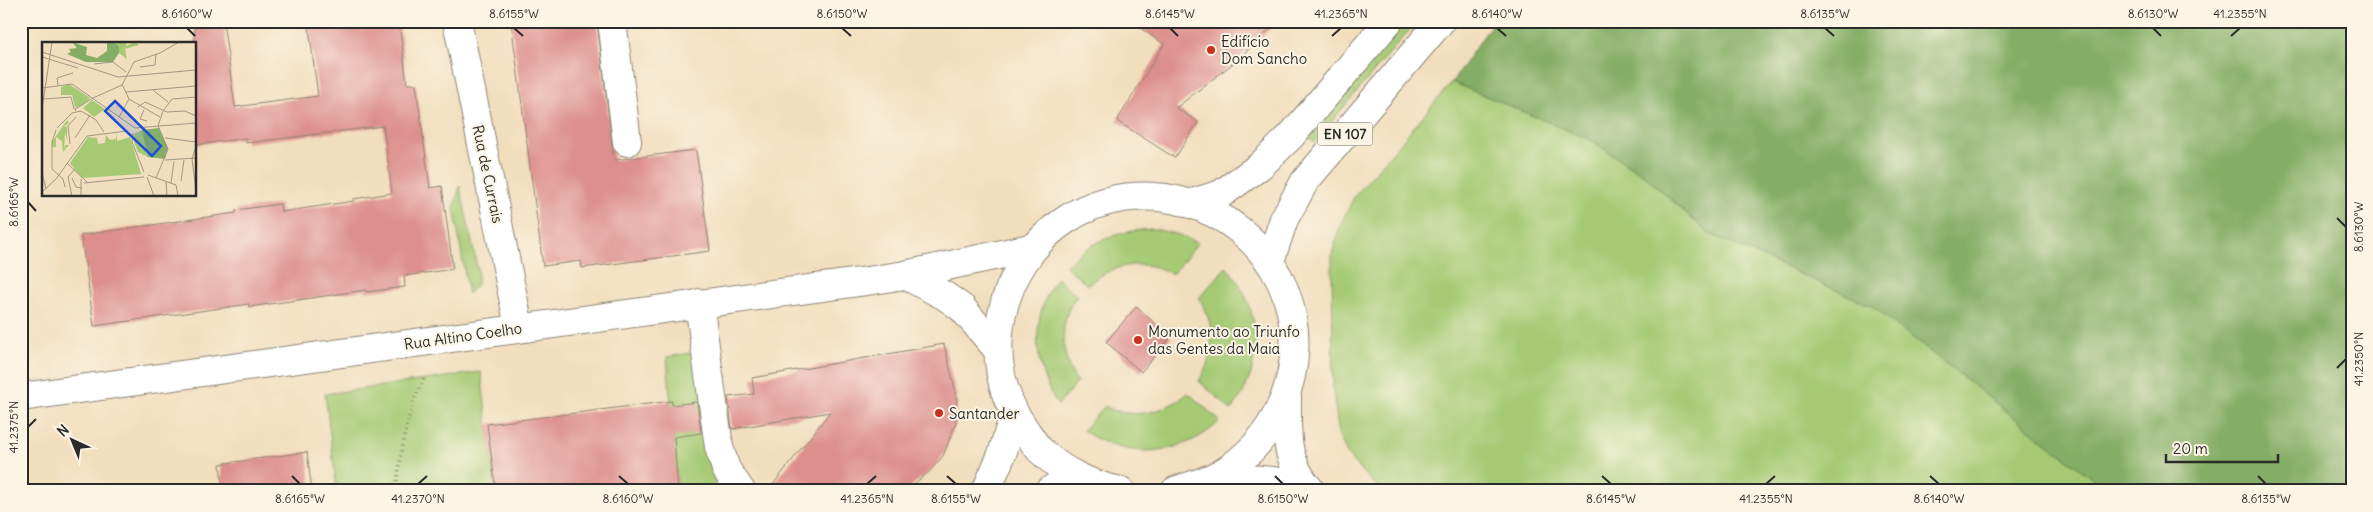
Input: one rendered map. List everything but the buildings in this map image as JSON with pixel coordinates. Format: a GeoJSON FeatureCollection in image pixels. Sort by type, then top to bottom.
{"type":"FeatureCollection","features":[{"type":"Feature","properties":{"kind":"main road","name":"Rua de Currais"},"geometry":{"type":"LineString","coordinates":[[457,21],[519,327]]}},
{"type":"Feature","properties":{"kind":"main road"},"geometry":{"type":"LineString","coordinates":[[612,21],[627,142]]}},
{"type":"Feature","properties":{"kind":"main road"},"geometry":{"type":"LineString","coordinates":[[1192,203],[1221,194],[1260,166],[1290,136],[1389,21]]}},
{"type":"Feature","properties":{"kind":"main road","name":"EN 107"},"geometry":{"type":"LineString","coordinates":[[1270,261],[1284,219],[1305,182],[1441,21]]}},
{"type":"Feature","properties":{"kind":"main road"},"geometry":{"type":"LineString","coordinates":[[1122,491],[1106,488],[1074,475],[1040,450],[1014,414],[1002,383],[997,349],[1000,315],[1011,283],[1034,247],[1067,219],[1107,201],[1150,196],[1192,203],[1236,225],[1270,261],[1287,295],[1295,333],[1293,372],[1281,409],[1259,441],[1235,465],[1205,481],[1175,491]]}},
{"type":"Feature","properties":{"kind":"main road","name":"Rua Altino Coelho"},"geometry":{"type":"LineString","coordinates":[[21,397],[905,275],[1034,247]]}},
{"type":"Feature","properties":{"kind":"main road"},"geometry":{"type":"LineString","coordinates":[[905,275],[945,296],[962,308],[997,349]]}},
{"type":"Feature","properties":{"kind":"main road"},"geometry":{"type":"LineString","coordinates":[[699,303],[719,448],[726,469],[742,491]]}},
{"type":"Feature","properties":{"kind":"main road"},"geometry":{"type":"LineString","coordinates":[[1287,388],[1288,443],[1292,464],[1310,490]]}},
{"type":"Feature","properties":{"kind":"main road"},"geometry":{"type":"LineString","coordinates":[[986,491],[1002,454],[1014,414]]}},
{"type":"Feature","properties":{"kind":"main road"},"geometry":{"type":"LineString","coordinates":[[1049,491],[1074,475]]}},
{"type":"Feature","properties":{"kind":"main road"},"geometry":{"type":"LineString","coordinates":[[1205,481],[1254,477],[1278,480],[1310,490]]}},
{"type":"Feature","properties":{"kind":"path"},"geometry":{"type":"LineString","coordinates":[[396,491],[409,420],[414,400],[424,380],[424,374]]}},
{"type":"Feature","properties":{"kind":"path"},"geometry":{"type":"LineString","coordinates":[[1343,491],[1348,485],[1354,491]]}},
{"type":"Feature","properties":{"kind":"green space"},"geometry":{"type":"Polygon","coordinates":[[[1404,21],[1417,21],[1314,142],[1306,135],[1404,21]]]}},
{"type":"Feature","properties":{"kind":"green space"},"geometry":{"type":"Polygon","coordinates":[[[1494,21],[2352,21],[2352,491],[2108,491],[1872,306],[1708,233],[1645,176],[1591,140],[1452,82],[1494,21]]]}},
{"type":"Feature","properties":{"kind":"green space"},"geometry":{"type":"Polygon","coordinates":[[[1452,82],[1591,140],[1645,176],[1708,233],[1872,306],[2108,491],[1383,491],[1348,456],[1339,435],[1333,392],[1332,254],[1340,226],[1354,197],[1452,82]]]}},
{"type":"Feature","properties":{"kind":"green space"},"geometry":{"type":"Polygon","coordinates":[[[460,186],[478,271],[477,285],[468,294],[454,207],[460,186]]]}},
{"type":"Feature","properties":{"kind":"green space"},"geometry":{"type":"Polygon","coordinates":[[[1155,229],[1179,235],[1198,243],[1172,274],[1150,266],[1128,266],[1107,272],[1087,285],[1066,266],[1085,250],[1106,238],[1130,232],[1155,229]]]}},
{"type":"Feature","properties":{"kind":"green space"},"geometry":{"type":"Polygon","coordinates":[[[1226,267],[1238,282],[1247,299],[1253,318],[1255,337],[1254,357],[1250,376],[1242,394],[1231,410],[1199,381],[1211,350],[1211,329],[1205,308],[1199,298],[1226,267]]]}},
{"type":"Feature","properties":{"kind":"green space"},"geometry":{"type":"Polygon","coordinates":[[[1057,278],[1077,296],[1066,316],[1064,339],[1067,362],[1077,382],[1058,405],[1049,390],[1043,374],[1038,342],[1042,309],[1048,293],[1057,278]]]}},
{"type":"Feature","properties":{"kind":"green space"},"geometry":{"type":"Polygon","coordinates":[[[695,352],[729,491],[678,491],[667,357],[695,352]]]}},
{"type":"Feature","properties":{"kind":"green space"},"geometry":{"type":"Polygon","coordinates":[[[481,372],[496,491],[337,491],[325,394],[481,372]]]}},
{"type":"Feature","properties":{"kind":"green space"},"geometry":{"type":"Polygon","coordinates":[[[1188,393],[1220,421],[1205,433],[1189,442],[1153,451],[1135,450],[1116,447],[1099,440],[1083,430],[1105,406],[1115,411],[1126,413],[1148,412],[1170,405],[1188,393]]]}},
{"type":"Feature","properties":{"kind":"place","name":"Edifício Dom Sancho"},"geometry":{"type":"Point","coordinates":[1211,50]}},
{"type":"Feature","properties":{"kind":"place","name":"Monumento ao Triunfo das Gentes da Maia"},"geometry":{"type":"Point","coordinates":[1138,340]}},
{"type":"Feature","properties":{"kind":"place","name":"Santander"},"geometry":{"type":"Point","coordinates":[939,413]}}]}
